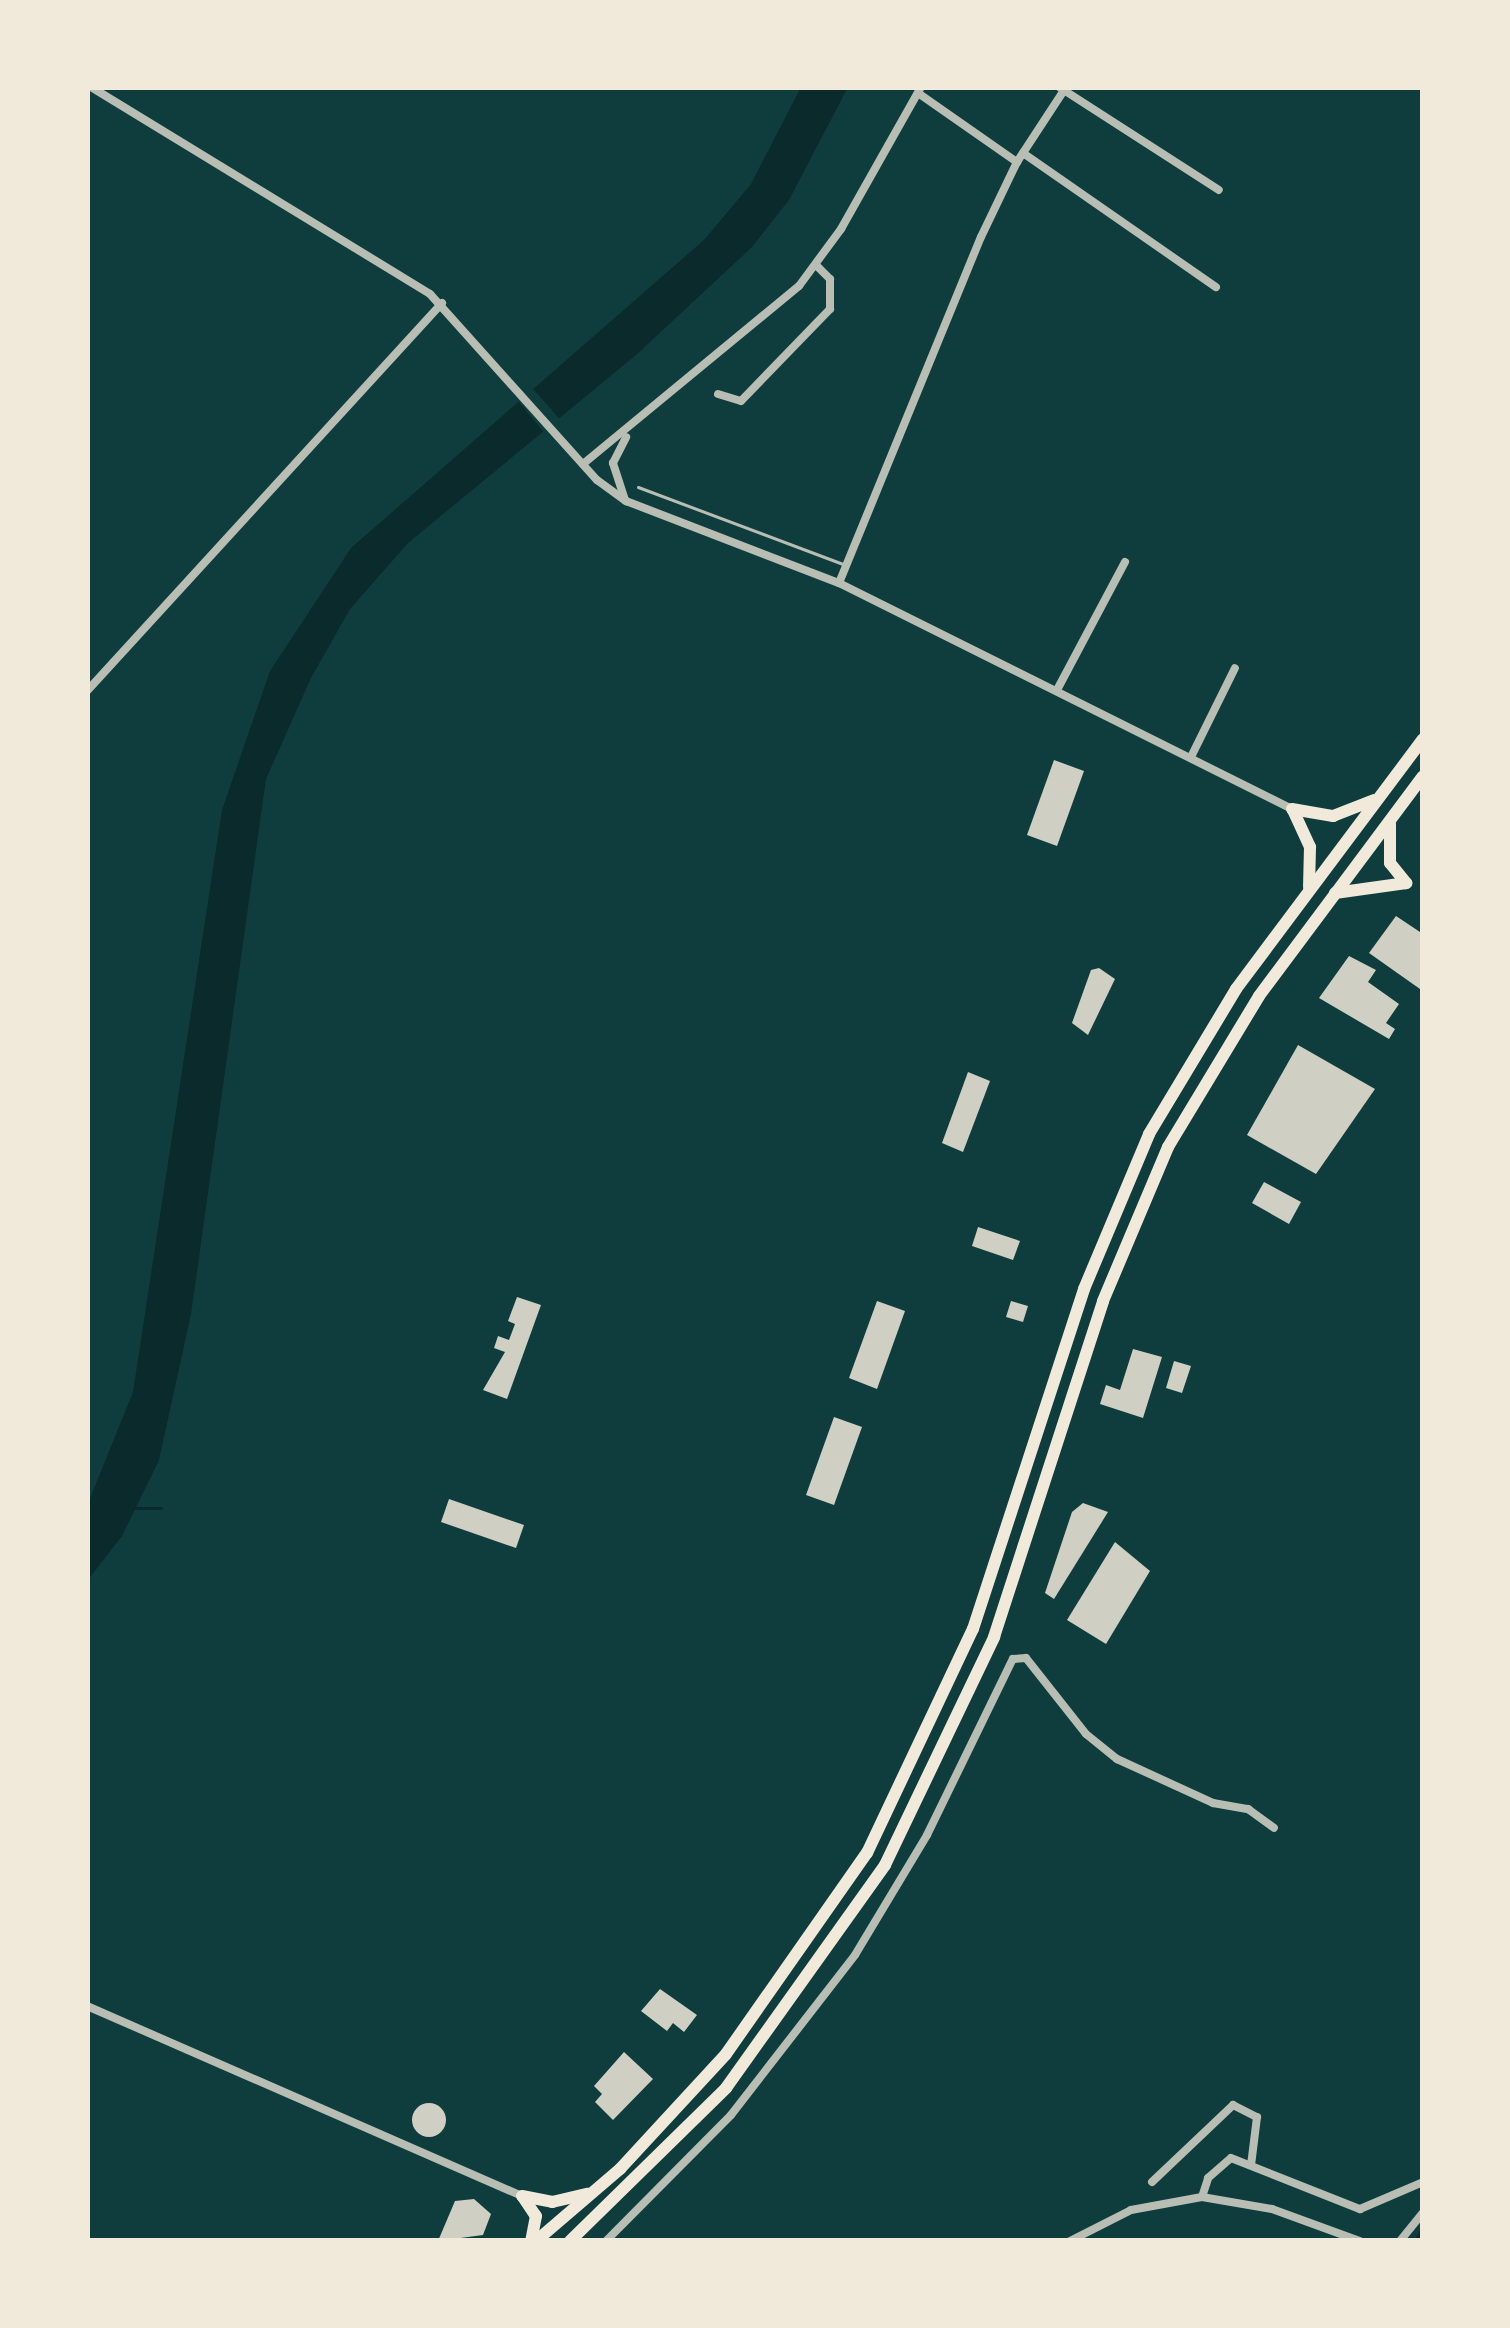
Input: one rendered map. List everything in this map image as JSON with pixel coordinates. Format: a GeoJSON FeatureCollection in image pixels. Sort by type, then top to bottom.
{"type":"FeatureCollection","features":[{"type":"Feature","properties":{"kind":"highway"},"geometry":{"type":"LineString","coordinates":[[534,2241],[595,2192],[747,2029],[884,1823],[974,1629],[1077,1307],[1133,1167],[1199,1046],[1423,739]]}},
{"type":"Feature","properties":{"kind":"highway"},"geometry":{"type":"LineString","coordinates":[[570,2241],[657,2162],[748,2062],[893,1851],[994,1636],[1140,1205],[1216,1061],[1423,776]]}},
{"type":"Feature","properties":{"kind":"highway"},"geometry":{"type":"LineString","coordinates":[[1292,809],[1341,815],[1380,796]]}},
{"type":"Feature","properties":{"kind":"highway"},"geometry":{"type":"LineString","coordinates":[[1292,809],[1310,847],[1308,891]]}},
{"type":"Feature","properties":{"kind":"highway"},"geometry":{"type":"LineString","coordinates":[[1334,893],[1406,883],[1388,856],[1390,820]]}},
{"type":"Feature","properties":{"kind":"highway"},"geometry":{"type":"LineString","coordinates":[[522,2196],[552,2202],[595,2192]]}},
{"type":"Feature","properties":{"kind":"highway"},"geometry":{"type":"LineString","coordinates":[[522,2196],[536,2216],[534,2241]]}},
{"type":"Feature","properties":{"kind":"street"},"geometry":{"type":"LineString","coordinates":[[91,87],[442,303],[583,464],[626,501],[839,583],[1292,809]]}},
{"type":"Feature","properties":{"kind":"street"},"geometry":{"type":"LineString","coordinates":[[839,583],[1020,158],[1063,88],[1219,190]]}},
{"type":"Feature","properties":{"kind":"street"},"geometry":{"type":"LineString","coordinates":[[583,464],[770,316],[817,265],[920,90],[1216,287]]}},
{"type":"Feature","properties":{"kind":"street"},"geometry":{"type":"LineString","coordinates":[[718,394],[741,401],[830,309],[830,278],[817,265]]}},
{"type":"Feature","properties":{"kind":"street"},"geometry":{"type":"LineString","coordinates":[[87,691],[442,303]]}},
{"type":"Feature","properties":{"kind":"street"},"geometry":{"type":"LineString","coordinates":[[626,501],[613,463],[630,431]]}},
{"type":"Feature","properties":{"kind":"street"},"geometry":{"type":"LineString","coordinates":[[1057,690],[1125,562]]}},
{"type":"Feature","properties":{"kind":"street"},"geometry":{"type":"LineString","coordinates":[[1191,757],[1235,668]]}},
{"type":"Feature","properties":{"kind":"street"},"geometry":{"type":"LineString","coordinates":[[606,2241],[731,2115],[841,1975],[927,1835],[1016,1657],[1026,1658],[1086,1734],[1117,1759],[1213,1803],[1248,1809],[1274,1828]]}},
{"type":"Feature","properties":{"kind":"street"},"geometry":{"type":"LineString","coordinates":[[87,2006],[522,2196]]}},
{"type":"Feature","properties":{"kind":"street"},"geometry":{"type":"LineString","coordinates":[[1152,2182],[1233,2105],[1257,2117],[1250,2165]]}},
{"type":"Feature","properties":{"kind":"street"},"geometry":{"type":"LineString","coordinates":[[1202,2197],[1225,2161],[1250,2165],[1360,2209],[1423,2182]]}},
{"type":"Feature","properties":{"kind":"street"},"geometry":{"type":"LineString","coordinates":[[1070,2241],[1114,2216],[1202,2197],[1259,2205],[1360,2241]]}},
{"type":"Feature","properties":{"kind":"street"},"geometry":{"type":"LineString","coordinates":[[1400,2241],[1423,2213]]}},
{"type":"Feature","properties":{"kind":"lane"},"geometry":{"type":"LineString","coordinates":[[638,487],[847,565]]}},
{"type":"Feature","properties":{"kind":"water"},"geometry":{"type":"Polygon","coordinates":[[[801,87],[848,87],[789,200],[752,247],[636,355],[408,543],[350,609],[311,678],[266,779],[191,1314],[159,1460],[122,1536],[87,1581],[87,1506],[133,1392],[222,810],[270,671],[351,548],[704,240],[751,184],[801,87]]]}},
{"type":"Feature","properties":{"kind":"pier"},"geometry":{"type":"Polygon","coordinates":[[[529,384],[563,423],[547,436],[514,396],[529,384]]]}},
{"type":"Feature","properties":{"kind":"building"},"geometry":{"type":"Polygon","coordinates":[[[1054,760],[1084,771],[1057,846],[1027,835],[1054,760]]]}},
{"type":"Feature","properties":{"kind":"building"},"geometry":{"type":"Polygon","coordinates":[[[1396,916],[1423,934],[1420,989],[1369,953],[1396,916]]]}},
{"type":"Feature","properties":{"kind":"building"},"geometry":{"type":"Polygon","coordinates":[[[1349,956],[1376,970],[1368,982],[1399,1004],[1386,1023],[1395,1029],[1389,1039],[1319,998],[1349,956]]]}},
{"type":"Feature","properties":{"kind":"building"},"geometry":{"type":"Polygon","coordinates":[[[1099,968],[1115,979],[1088,1035],[1072,1023],[1091,970],[1099,968]]]}},
{"type":"Feature","properties":{"kind":"building"},"geometry":{"type":"Polygon","coordinates":[[[1298,1045],[1375,1089],[1316,1174],[1247,1135],[1298,1045]]]}},
{"type":"Feature","properties":{"kind":"building"},"geometry":{"type":"Polygon","coordinates":[[[968,1072],[990,1081],[963,1152],[942,1143],[968,1072]]]}},
{"type":"Feature","properties":{"kind":"building"},"geometry":{"type":"Polygon","coordinates":[[[1264,1182],[1301,1202],[1289,1224],[1252,1203],[1264,1182]]]}},
{"type":"Feature","properties":{"kind":"building"},"geometry":{"type":"Polygon","coordinates":[[[978,1227],[1020,1241],[1013,1260],[972,1246],[978,1227]]]}},
{"type":"Feature","properties":{"kind":"building"},"geometry":{"type":"Polygon","coordinates":[[[517,1297],[541,1305],[507,1399],[483,1390],[505,1352],[494,1348],[498,1336],[509,1340],[515,1324],[508,1321],[517,1297]]]}},
{"type":"Feature","properties":{"kind":"building"},"geometry":{"type":"Polygon","coordinates":[[[877,1301],[905,1311],[877,1389],[849,1378],[877,1301]]]}},
{"type":"Feature","properties":{"kind":"building"},"geometry":{"type":"Polygon","coordinates":[[[1011,1301],[1028,1306],[1023,1322],[1006,1317],[1011,1301]]]}},
{"type":"Feature","properties":{"kind":"building"},"geometry":{"type":"Polygon","coordinates":[[[1133,1349],[1162,1357],[1143,1418],[1100,1404],[1106,1385],[1120,1390],[1133,1349]]]}},
{"type":"Feature","properties":{"kind":"building"},"geometry":{"type":"Polygon","coordinates":[[[1174,1361],[1191,1366],[1182,1393],[1166,1388],[1174,1361]]]}},
{"type":"Feature","properties":{"kind":"building"},"geometry":{"type":"Polygon","coordinates":[[[834,1417],[862,1427],[834,1505],[806,1495],[834,1417]]]}},
{"type":"Feature","properties":{"kind":"building"},"geometry":{"type":"Polygon","coordinates":[[[449,1499],[524,1525],[516,1548],[441,1522],[449,1499]]]}},
{"type":"Feature","properties":{"kind":"building"},"geometry":{"type":"Polygon","coordinates":[[[1083,1503],[1108,1512],[1054,1599],[1045,1593],[1072,1512],[1083,1503]]]}},
{"type":"Feature","properties":{"kind":"building"},"geometry":{"type":"Polygon","coordinates":[[[1115,1542],[1150,1571],[1106,1644],[1067,1620],[1115,1542]]]}},
{"type":"Feature","properties":{"kind":"building"},"geometry":{"type":"Polygon","coordinates":[[[660,1989],[697,2015],[684,2032],[673,2023],[667,2031],[641,2011],[660,1989]]]}},
{"type":"Feature","properties":{"kind":"building"},"geometry":{"type":"Polygon","coordinates":[[[624,2052],[653,2079],[613,2120],[595,2102],[602,2094],[594,2086],[624,2052]]]}},
{"type":"Feature","properties":{"kind":"building"},"geometry":{"type":"Polygon","coordinates":[[[429,2103],[441,2108],[446,2120],[441,2132],[429,2137],[417,2132],[412,2120],[417,2108],[429,2103]]]}},
{"type":"Feature","properties":{"kind":"building"},"geometry":{"type":"Polygon","coordinates":[[[474,2199],[491,2214],[483,2235],[438,2241],[455,2201],[474,2199]]]}},
{"type":"Feature","properties":{"kind":"waterway"},"geometry":{"type":"LineString","coordinates":[[135,1508],[161,1508]]}},
{"type":"Feature","properties":{"kind":"waterway"},"geometry":{"type":"LineString","coordinates":[[1415,2241],[1423,2227]]}}]}
